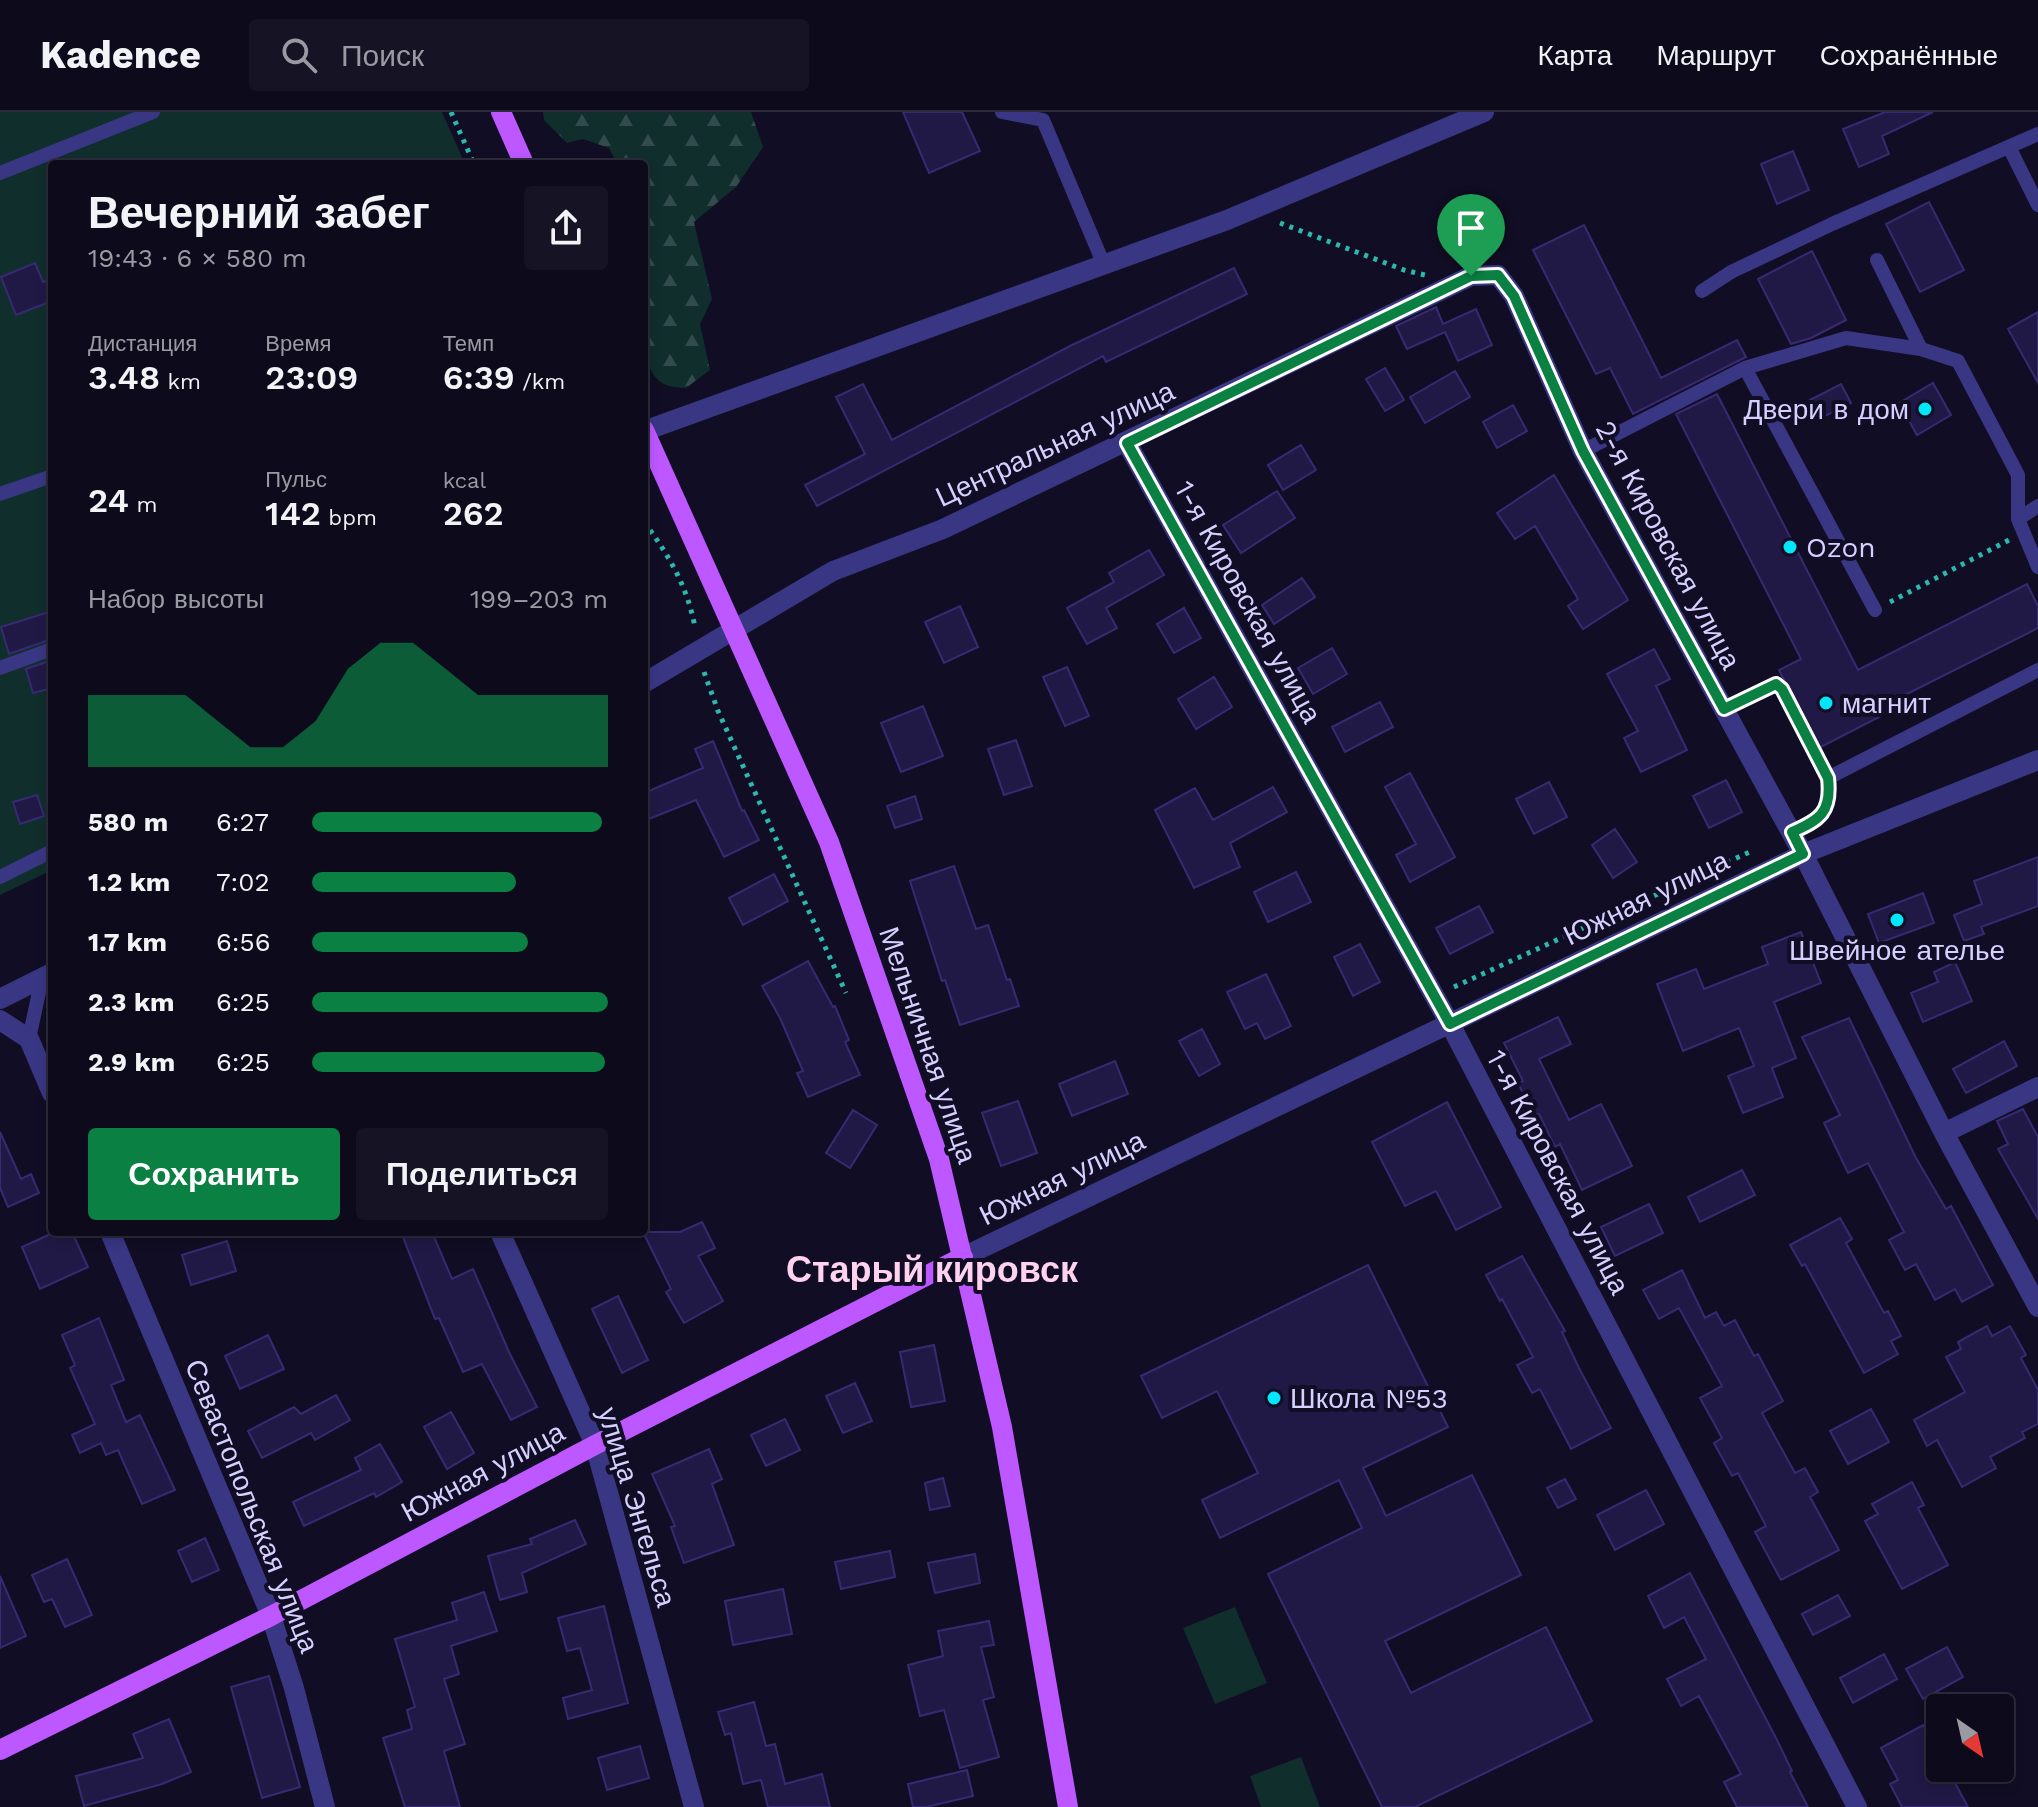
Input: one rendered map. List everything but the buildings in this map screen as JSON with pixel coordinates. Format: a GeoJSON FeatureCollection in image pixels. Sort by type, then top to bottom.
{"type":"FeatureCollection","features":[{"type":"Feature","properties":{"kind":"main road"},"geometry":{"type":"LineString","coordinates":[[501,112],[522,160]]}},
{"type":"Feature","properties":{"kind":"main road","name":"Мельничная улица"},"geometry":{"type":"LineString","coordinates":[[648,439],[829,842],[939,1159],[1002,1427],[1068,1807]]}},
{"type":"Feature","properties":{"kind":"main road","name":"Южная улица"},"geometry":{"type":"LineString","coordinates":[[0,1750],[271,1616],[595,1445],[963,1257]]}},
{"type":"Feature","properties":{"kind":"street"},"geometry":{"type":"LineString","coordinates":[[648,429],[1249,211],[1484,112]]}},
{"type":"Feature","properties":{"kind":"street","name":"Центральная улица"},"geometry":{"type":"LineString","coordinates":[[648,681],[833,571],[943,529],[1471,276],[1498,275]]}},
{"type":"Feature","properties":{"kind":"street","name":"2-я Кировская улица"},"geometry":{"type":"LineString","coordinates":[[1498,275],[1514,296],[1583,451],[1792,832],[1944,1133],[2038,1307]]}},
{"type":"Feature","properties":{"kind":"street","name":"1-я Кировская улица"},"geometry":{"type":"LineString","coordinates":[[1127,443],[1450,1024],[1857,1807]]}},
{"type":"Feature","properties":{"kind":"street","name":"Южная улица"},"geometry":{"type":"LineString","coordinates":[[963,1257],[1803,854],[2038,760]]}},
{"type":"Feature","properties":{"kind":"street"},"geometry":{"type":"LineString","coordinates":[[0,999],[47,976]]}},
{"type":"Feature","properties":{"kind":"street"},"geometry":{"type":"LineString","coordinates":[[0,1020],[29,1039],[48,1084]]}},
{"type":"Feature","properties":{"kind":"street"},"geometry":{"type":"LineString","coordinates":[[1944,1133],[2038,1087]]}},
{"type":"Feature","properties":{"kind":"street","name":"Севастопольская улица"},"geometry":{"type":"LineString","coordinates":[[112,1236],[271,1616],[294,1688],[325,1807]]}},
{"type":"Feature","properties":{"kind":"street","name":"улица Энгельса"},"geometry":{"type":"LineString","coordinates":[[502,1236],[595,1445],[694,1807]]}},
{"type":"Feature","properties":{"kind":"lane"},"geometry":{"type":"LineString","coordinates":[[0,173],[153,112]]}},
{"type":"Feature","properties":{"kind":"lane"},"geometry":{"type":"LineString","coordinates":[[1002,112],[1043,120],[1104,265]]}},
{"type":"Feature","properties":{"kind":"lane"},"geometry":{"type":"LineString","coordinates":[[1702,291],[1731,272],[1819,230],[2038,134]]}},
{"type":"Feature","properties":{"kind":"lane"},"geometry":{"type":"LineString","coordinates":[[2009,147],[2038,205]]}},
{"type":"Feature","properties":{"kind":"lane"},"geometry":{"type":"LineString","coordinates":[[1877,260],[1921,349]]}},
{"type":"Feature","properties":{"kind":"lane"},"geometry":{"type":"LineString","coordinates":[[1583,451],[1745,368],[1846,338],[1921,349],[1958,361],[2018,475],[2021,525],[2038,567]]}},
{"type":"Feature","properties":{"kind":"lane"},"geometry":{"type":"LineString","coordinates":[[1745,368],[1875,610]]}},
{"type":"Feature","properties":{"kind":"lane"},"geometry":{"type":"LineString","coordinates":[[0,494],[48,477]]}},
{"type":"Feature","properties":{"kind":"lane"},"geometry":{"type":"LineString","coordinates":[[2021,525],[2038,506]]}},
{"type":"Feature","properties":{"kind":"lane"},"geometry":{"type":"LineString","coordinates":[[0,668],[48,650]]}},
{"type":"Feature","properties":{"kind":"lane"},"geometry":{"type":"LineString","coordinates":[[1828,778],[2038,670]]}},
{"type":"Feature","properties":{"kind":"lane"},"geometry":{"type":"LineString","coordinates":[[0,877],[48,853]]}},
{"type":"Feature","properties":{"kind":"lane"},"geometry":{"type":"LineString","coordinates":[[29,1039],[47,976]]}},
{"type":"Feature","properties":{"kind":"path"},"geometry":{"type":"LineString","coordinates":[[451,112],[472,160]]}},
{"type":"Feature","properties":{"kind":"path"},"geometry":{"type":"LineString","coordinates":[[1249,211],[1404,270],[1432,276]]}},
{"type":"Feature","properties":{"kind":"path"},"geometry":{"type":"LineString","coordinates":[[1875,610],[2021,525]]}},
{"type":"Feature","properties":{"kind":"path"},"geometry":{"type":"LineString","coordinates":[[648,527],[684,583],[699,650],[718,711],[846,993]]}},
{"type":"Feature","properties":{"kind":"path"},"geometry":{"type":"LineString","coordinates":[[1435,996],[1822,816],[1828,803],[1828,778],[1782,689],[1776,684],[1724,709]]}},
{"type":"Feature","properties":{"kind":"green space"},"geometry":{"type":"Polygon","coordinates":[[[0,112],[442,112],[463,160],[48,160],[48,872],[0,895],[0,112]]]}},
{"type":"Feature","properties":{"kind":"green space"},"geometry":{"type":"Polygon","coordinates":[[[543,112],[751,112],[763,147],[736,187],[694,222],[712,299],[700,324],[710,370],[686,388],[669,386],[658,380],[648,363],[648,160],[615,160],[609,148],[583,139],[567,143],[544,120],[543,112]]]}},
{"type":"Feature","properties":{"kind":"green space"},"geometry":{"type":"Polygon","coordinates":[[[1235,1607],[1267,1683],[1215,1704],[1183,1628],[1235,1607]]]}},
{"type":"Feature","properties":{"kind":"green space"},"geometry":{"type":"Polygon","coordinates":[[[1301,1757],[1320,1807],[1261,1807],[1250,1776],[1301,1757]]]}},
{"type":"Feature","properties":{"kind":"place","name":"Двери в дом"},"geometry":{"type":"Point","coordinates":[1925,409]}},
{"type":"Feature","properties":{"kind":"place","name":"Ozon"},"geometry":{"type":"Point","coordinates":[1790,547]}},
{"type":"Feature","properties":{"kind":"place","name":"магнит"},"geometry":{"type":"Point","coordinates":[1826,703]}},
{"type":"Feature","properties":{"kind":"place","name":"Швейное ателье"},"geometry":{"type":"Point","coordinates":[1897,920]}},
{"type":"Feature","properties":{"kind":"place","name":"Школа №53"},"geometry":{"type":"Point","coordinates":[1274,1398]}},
{"type":"Feature","properties":{"kind":"district","name":"Старый кировск"},"geometry":{"type":"Point","coordinates":[932,1270]}},
{"type":"Feature","properties":{"kind":"route"},"geometry":{"type":"LineString","coordinates":[[1498,275],[1514,296],[1583,451],[1724,709],[1776,684],[1782,689],[1828,778],[1829,789],[1828,803],[1822,816],[1792,832],[1803,854],[1450,1024],[1127,443],[1471,276],[1498,275]]}}]}
